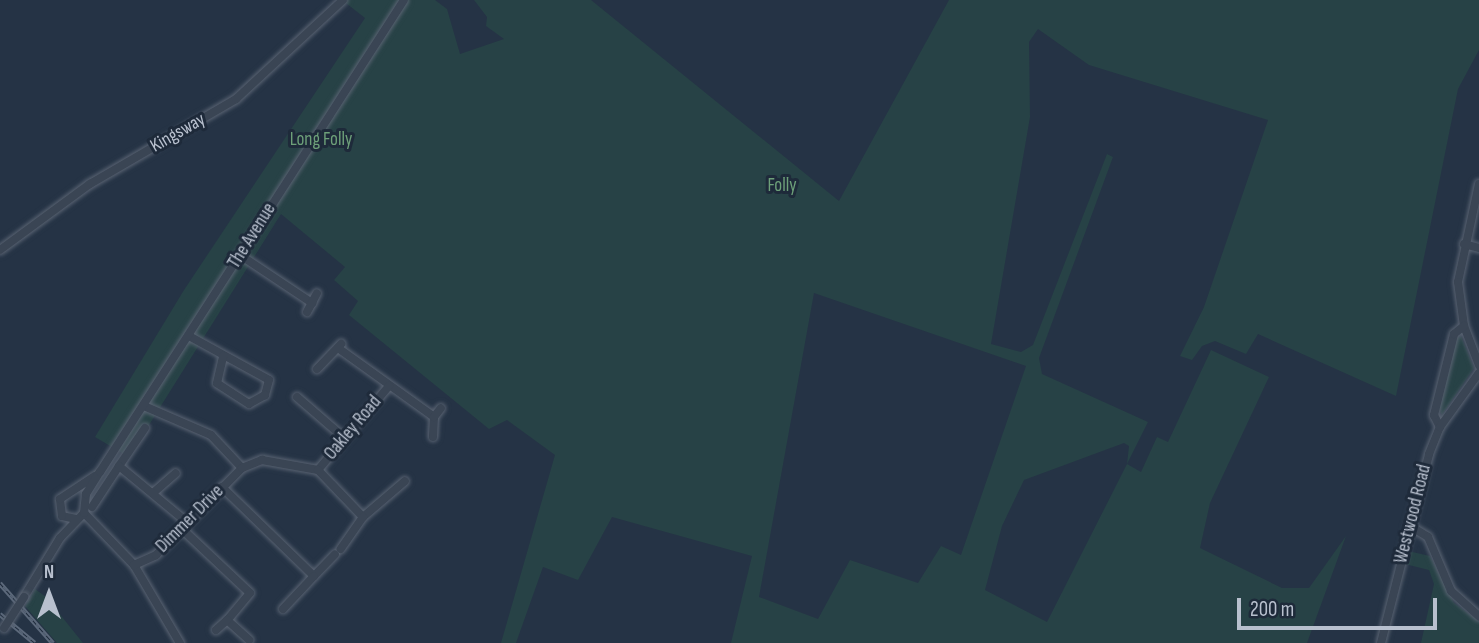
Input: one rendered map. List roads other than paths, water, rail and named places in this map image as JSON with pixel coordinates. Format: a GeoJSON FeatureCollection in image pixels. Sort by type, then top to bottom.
{"type":"FeatureCollection","features":[{"type":"Feature","properties":{"kind":"street","name":"Kingsway"},"geometry":{"type":"LineString","coordinates":[[0,250],[90,184],[236,99],[343,0]]}},
{"type":"Feature","properties":{"kind":"street","name":"The Avenue"},"geometry":{"type":"LineString","coordinates":[[88,510],[84,500],[100,472],[404,0]]}},
{"type":"Feature","properties":{"kind":"street"},"geometry":{"type":"LineString","coordinates":[[1479,184],[1464,244],[1458,290],[1464,326],[1479,365]]}},
{"type":"Feature","properties":{"kind":"street"},"geometry":{"type":"LineString","coordinates":[[1464,244],[1479,248]]}},
{"type":"Feature","properties":{"kind":"street"},"geometry":{"type":"LineString","coordinates":[[240,255],[312,303]]}},
{"type":"Feature","properties":{"kind":"street"},"geometry":{"type":"LineString","coordinates":[[307,312],[317,293]]}},
{"type":"Feature","properties":{"kind":"street","name":"Westwood Road"},"geometry":{"type":"LineString","coordinates":[[1440,427],[1434,415],[1454,334],[1464,326]]}},
{"type":"Feature","properties":{"kind":"street"},"geometry":{"type":"LineString","coordinates":[[189,336],[269,380],[265,395],[249,404],[219,385],[223,356]]}},
{"type":"Feature","properties":{"kind":"street","name":"Oakley Road"},"geometry":{"type":"LineString","coordinates":[[317,369],[340,346],[389,386],[434,417]]}},
{"type":"Feature","properties":{"kind":"street","name":"Westwood Road"},"geometry":{"type":"LineString","coordinates":[[1381,643],[1410,526],[1440,427],[1479,373]]}},
{"type":"Feature","properties":{"kind":"street","name":"Oakley Road"},"geometry":{"type":"LineString","coordinates":[[318,470],[342,436],[389,386]]}},
{"type":"Feature","properties":{"kind":"street"},"geometry":{"type":"LineString","coordinates":[[298,397],[342,436]]}},
{"type":"Feature","properties":{"kind":"street"},"geometry":{"type":"LineString","coordinates":[[144,406],[211,435],[242,468]]}},
{"type":"Feature","properties":{"kind":"street"},"geometry":{"type":"LineString","coordinates":[[433,437],[434,417],[441,408]]}},
{"type":"Feature","properties":{"kind":"street"},"geometry":{"type":"LineString","coordinates":[[2,631],[60,538],[76,519],[88,510],[145,428]]}},
{"type":"Feature","properties":{"kind":"street","name":"Oakley Road"},"geometry":{"type":"LineString","coordinates":[[242,468],[272,460],[318,470],[363,517]]}},
{"type":"Feature","properties":{"kind":"street"},"geometry":{"type":"LineString","coordinates":[[119,466],[153,493],[250,593],[216,630]]}},
{"type":"Feature","properties":{"kind":"street","name":"Dimmer Drive"},"geometry":{"type":"LineString","coordinates":[[134,565],[156,555],[242,468]]}},
{"type":"Feature","properties":{"kind":"street","name":"The Avenue"},"geometry":{"type":"LineString","coordinates":[[68,493],[100,472]]}},
{"type":"Feature","properties":{"kind":"street"},"geometry":{"type":"LineString","coordinates":[[153,493],[176,473]]}},
{"type":"Feature","properties":{"kind":"street"},"geometry":{"type":"LineString","coordinates":[[283,610],[338,552],[363,517],[405,481]]}},
{"type":"Feature","properties":{"kind":"street"},"geometry":{"type":"LineString","coordinates":[[222,487],[313,576]]}},
{"type":"Feature","properties":{"kind":"street"},"geometry":{"type":"LineString","coordinates":[[60,538],[62,516],[59,503],[68,493],[84,500]]}},
{"type":"Feature","properties":{"kind":"street"},"geometry":{"type":"LineString","coordinates":[[88,510],[134,565],[180,643]]}},
{"type":"Feature","properties":{"kind":"street"},"geometry":{"type":"LineString","coordinates":[[62,516],[76,519]]}},
{"type":"Feature","properties":{"kind":"street"},"geometry":{"type":"LineString","coordinates":[[1410,526],[1429,537],[1451,591],[1479,616]]}},
{"type":"Feature","properties":{"kind":"street"},"geometry":{"type":"LineString","coordinates":[[227,620],[249,640]]}},
{"type":"Feature","properties":{"kind":"railway"},"geometry":{"type":"LineString","coordinates":[[0,583],[53,643]]}},
{"type":"Feature","properties":{"kind":"railway"},"geometry":{"type":"LineString","coordinates":[[0,614],[35,643]]}},
{"type":"Feature","properties":{"kind":"park label","name":"Long Folly"},"geometry":{"type":"Point","coordinates":[321,140]}},
{"type":"Feature","properties":{"kind":"park label","name":"Folly"},"geometry":{"type":"Point","coordinates":[782,186]}}]}
